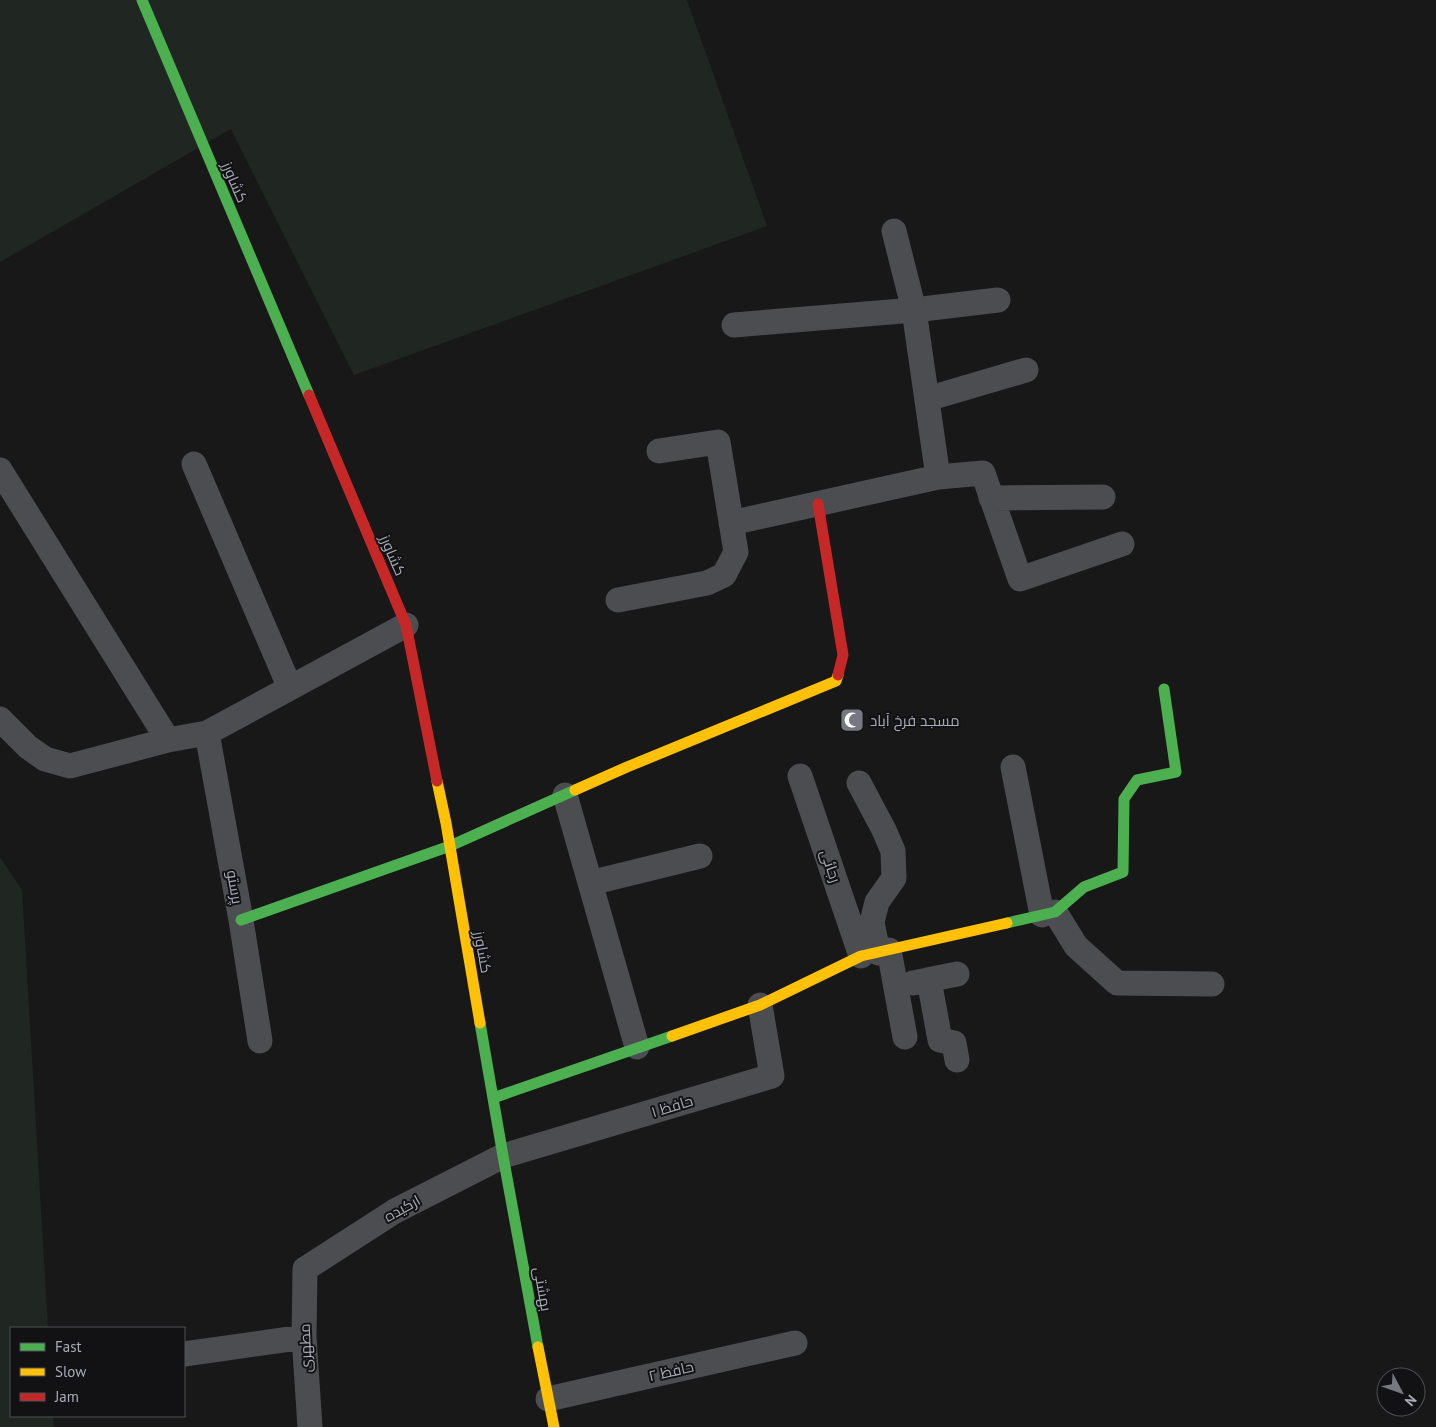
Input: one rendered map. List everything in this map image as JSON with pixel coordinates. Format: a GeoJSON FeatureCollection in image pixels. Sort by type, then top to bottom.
{"type":"FeatureCollection","features":[{"type":"Feature","properties":{"kind":"street","name":"کشاورز"},"geometry":{"type":"LineString","coordinates":[[142,0],[406,625],[450,846],[503,1156]]}},
{"type":"Feature","properties":{"kind":"street"},"geometry":{"type":"LineString","coordinates":[[894,231],[914,310],[938,477]]}},
{"type":"Feature","properties":{"kind":"street"},"geometry":{"type":"LineString","coordinates":[[734,325],[914,310],[998,300]]}},
{"type":"Feature","properties":{"kind":"street"},"geometry":{"type":"LineString","coordinates":[[927,399],[1026,370]]}},
{"type":"Feature","properties":{"kind":"street"},"geometry":{"type":"LineString","coordinates":[[618,600],[707,583],[724,575],[736,552],[718,442],[659,451]]}},
{"type":"Feature","properties":{"kind":"street"},"geometry":{"type":"LineString","coordinates":[[194,464],[290,688]]}},
{"type":"Feature","properties":{"kind":"street"},"geometry":{"type":"LineString","coordinates":[[0,470],[168,740]]}},
{"type":"Feature","properties":{"kind":"street"},"geometry":{"type":"LineString","coordinates":[[731,523],[938,477],[983,473],[1020,579],[1122,544]]}},
{"type":"Feature","properties":{"kind":"street"},"geometry":{"type":"LineString","coordinates":[[991,498],[1103,497]]}},
{"type":"Feature","properties":{"kind":"street"},"geometry":{"type":"LineString","coordinates":[[241,920],[450,846],[627,767],[836,681],[843,655],[818,504]]}},
{"type":"Feature","properties":{"kind":"street"},"geometry":{"type":"LineString","coordinates":[[0,719],[28,747],[45,759],[70,766],[168,740],[207,733],[406,625]]}},
{"type":"Feature","properties":{"kind":"street"},"geometry":{"type":"LineString","coordinates":[[494,1098],[760,1004],[876,953],[1049,914],[1084,886],[1123,872],[1124,799],[1137,780],[1176,772],[1164,689]]}},
{"type":"Feature","properties":{"kind":"street","name":"پرستو"},"geometry":{"type":"LineString","coordinates":[[207,733],[241,920],[260,1041]]}},
{"type":"Feature","properties":{"kind":"street"},"geometry":{"type":"LineString","coordinates":[[1013,766],[1049,914],[1076,946],[1117,983],[1212,984]]}},
{"type":"Feature","properties":{"kind":"street","name":"رجائی"},"geometry":{"type":"LineString","coordinates":[[800,776],[876,953]]}},
{"type":"Feature","properties":{"kind":"street"},"geometry":{"type":"LineString","coordinates":[[859,783],[893,851],[894,878],[878,902],[872,922],[876,953],[896,987],[905,1037]]}},
{"type":"Feature","properties":{"kind":"street"},"geometry":{"type":"LineString","coordinates":[[564,795],[638,1047]]}},
{"type":"Feature","properties":{"kind":"street"},"geometry":{"type":"LineString","coordinates":[[590,883],[700,856]]}},
{"type":"Feature","properties":{"kind":"street"},"geometry":{"type":"LineString","coordinates":[[896,987],[957,974]]}},
{"type":"Feature","properties":{"kind":"street"},"geometry":{"type":"LineString","coordinates":[[929,980],[940,1040],[954,1043],[957,1060]]}},
{"type":"Feature","properties":{"kind":"street","name":"حافظ ۱"},"geometry":{"type":"LineString","coordinates":[[503,1156],[772,1076],[760,1004]]}},
{"type":"Feature","properties":{"kind":"street","name":"ارکیده"},"geometry":{"type":"LineString","coordinates":[[305,1269],[395,1211],[503,1156]]}},
{"type":"Feature","properties":{"kind":"street","name":"بهشتی"},"geometry":{"type":"LineString","coordinates":[[503,1156],[554,1427]]}},
{"type":"Feature","properties":{"kind":"street","name":"مطهری"},"geometry":{"type":"LineString","coordinates":[[305,1269],[304,1337],[310,1427]]}},
{"type":"Feature","properties":{"kind":"street"},"geometry":{"type":"LineString","coordinates":[[185,1354],[304,1337]]}},
{"type":"Feature","properties":{"kind":"street","name":"حافظ ۲"},"geometry":{"type":"LineString","coordinates":[[548,1399],[794,1343]]}},
{"type":"Feature","properties":{"kind":"shaded area"},"geometry":{"type":"Polygon","coordinates":[[[0,0],[687,0],[767,226],[354,375],[231,129],[0,262],[0,0]]]}},
{"type":"Feature","properties":{"kind":"shaded area"},"geometry":{"type":"Polygon","coordinates":[[[0,857],[22,890],[48,1327],[10,1327],[10,1417],[53,1417],[54,1427],[0,1427],[0,857]]]}},
{"type":"Feature","properties":{"kind":"traffic: fast"},"geometry":{"type":"LineString","coordinates":[[142,0],[309,395]]}},
{"type":"Feature","properties":{"kind":"traffic: fast"},"geometry":{"type":"LineString","coordinates":[[1007,923],[1055,912],[1084,887],[1123,872],[1124,799],[1137,780],[1176,772],[1164,689]]}},
{"type":"Feature","properties":{"kind":"traffic: fast"},"geometry":{"type":"LineString","coordinates":[[241,920],[450,846],[575,790]]}},
{"type":"Feature","properties":{"kind":"traffic: fast"},"geometry":{"type":"LineString","coordinates":[[480,1023],[538,1347]]}},
{"type":"Feature","properties":{"kind":"traffic: fast"},"geometry":{"type":"LineString","coordinates":[[493,1098],[672,1036]]}},
{"type":"Feature","properties":{"kind":"traffic: slow"},"geometry":{"type":"LineString","coordinates":[[575,790],[836,681],[838,675]]}},
{"type":"Feature","properties":{"kind":"traffic: slow"},"geometry":{"type":"LineString","coordinates":[[437,781],[446,823],[480,1023]]}},
{"type":"Feature","properties":{"kind":"traffic: slow"},"geometry":{"type":"LineString","coordinates":[[672,1036],[760,1005],[861,956],[1007,923]]}},
{"type":"Feature","properties":{"kind":"traffic: slow"},"geometry":{"type":"LineString","coordinates":[[538,1347],[554,1427]]}},
{"type":"Feature","properties":{"kind":"traffic: jam"},"geometry":{"type":"LineString","coordinates":[[309,395],[406,625],[437,781]]}},
{"type":"Feature","properties":{"kind":"traffic: jam"},"geometry":{"type":"LineString","coordinates":[[818,504],[843,655],[838,675]]}},
{"type":"Feature","properties":{"kind":"place","name":"مسجد فرخ آباد"},"geometry":{"type":"Point","coordinates":[852,720]}}]}
